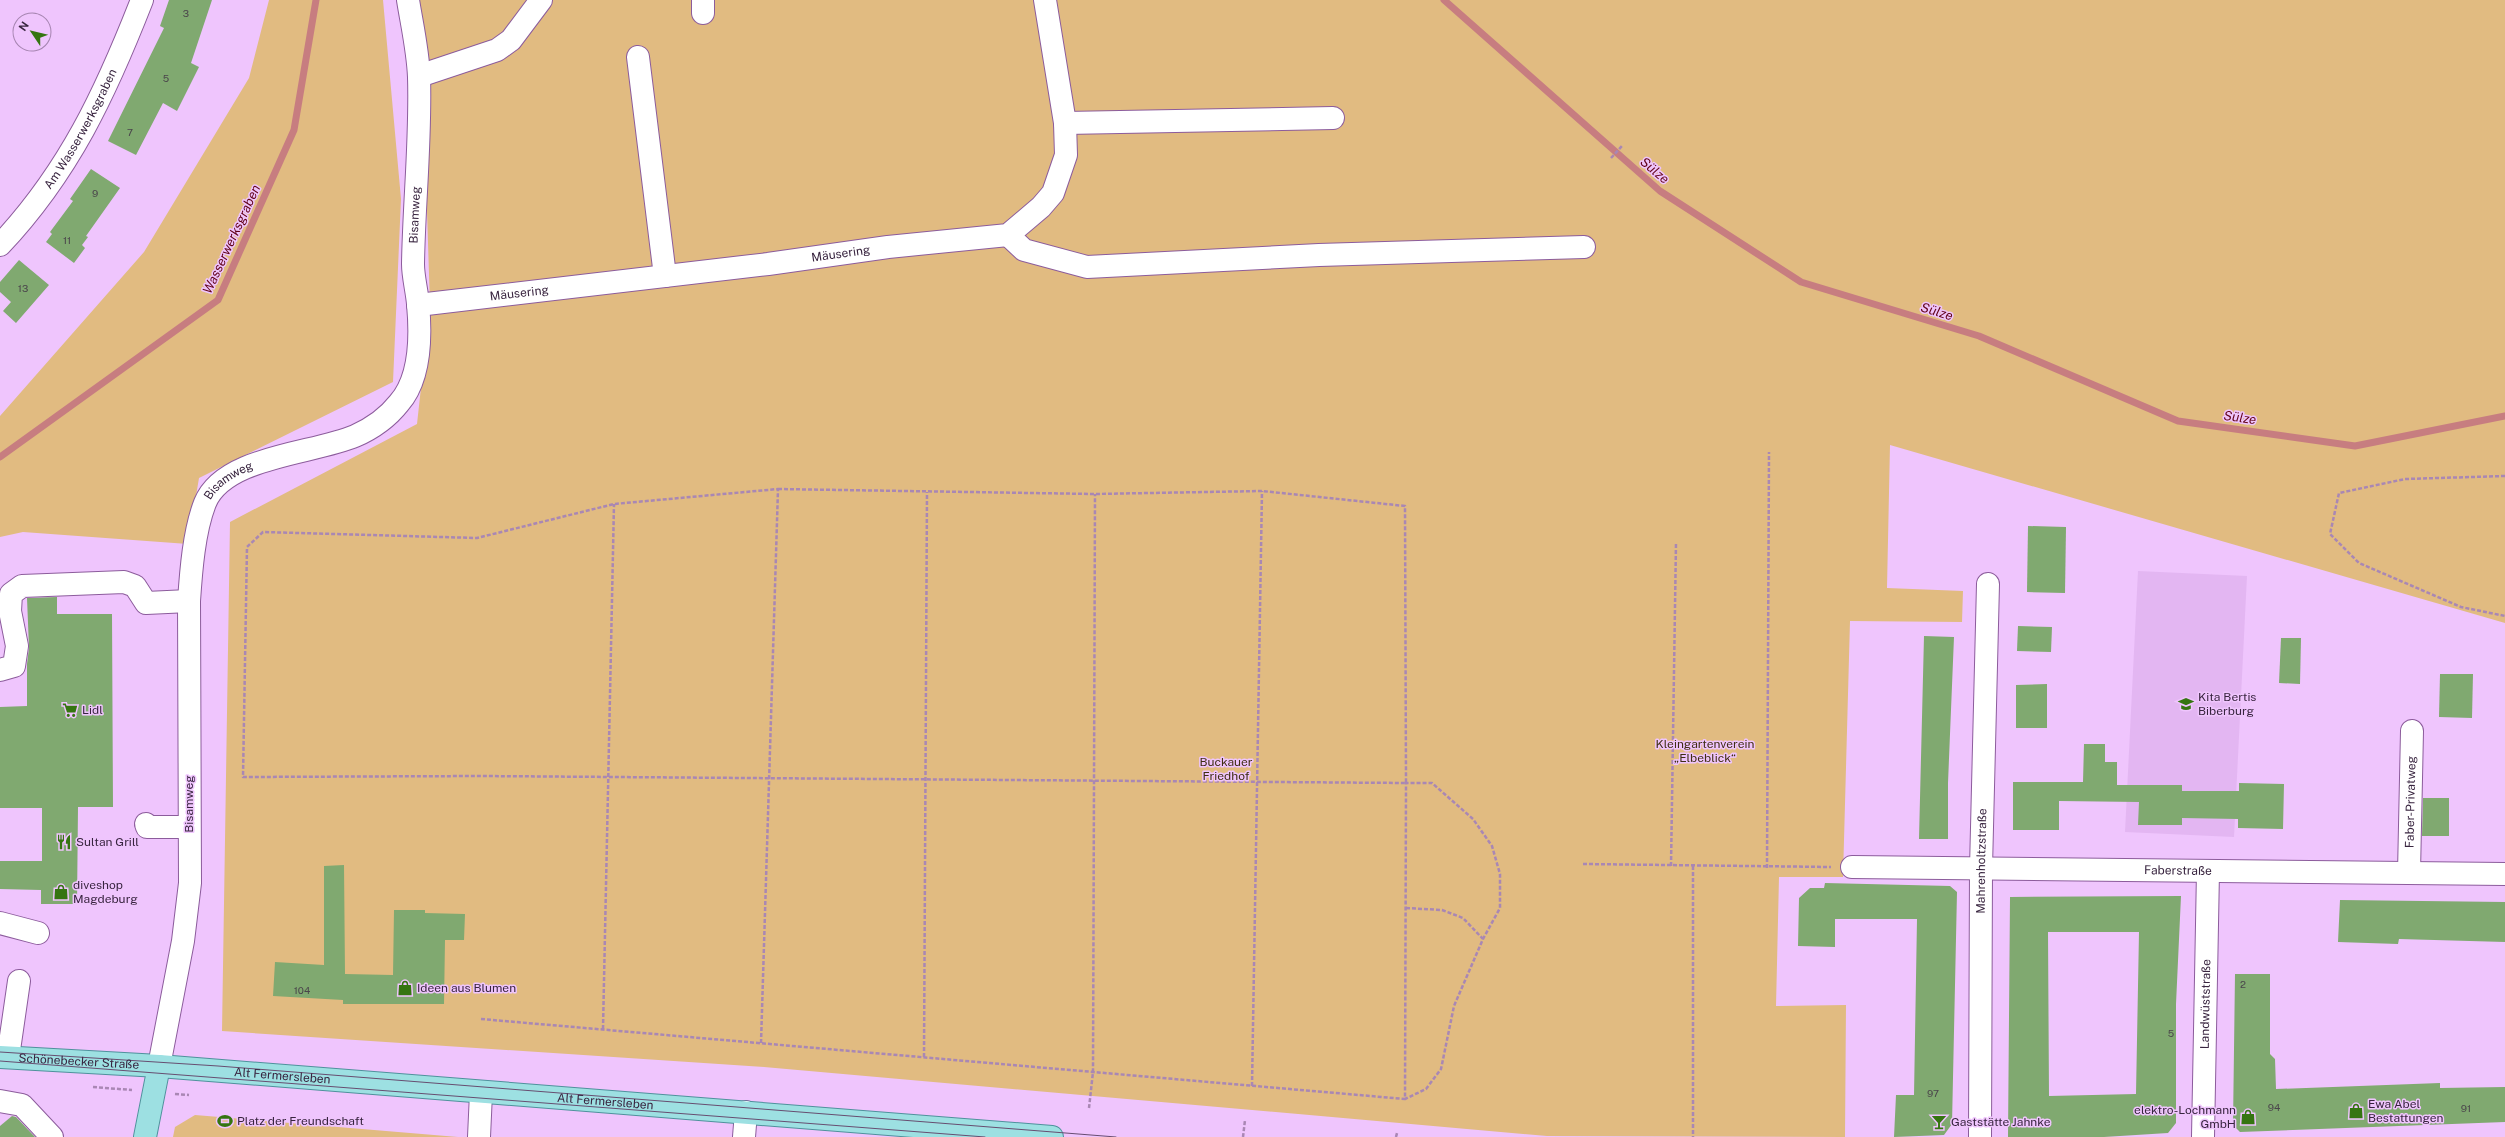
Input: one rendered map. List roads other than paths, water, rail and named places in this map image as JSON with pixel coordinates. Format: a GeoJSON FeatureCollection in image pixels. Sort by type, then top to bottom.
{"type":"FeatureCollection","features":[{"type":"Feature","properties":{"kind":"main road","name":"Schönebecker Straße"},"geometry":{"type":"LineString","coordinates":[[4,1057],[159,1066]]}},
{"type":"Feature","properties":{"kind":"main road","name":"Alt Fermersleben"},"geometry":{"type":"LineString","coordinates":[[159,1066],[481,1093],[746,1112],[1052,1137]]}},
{"type":"Feature","properties":{"kind":"main road"},"geometry":{"type":"LineString","coordinates":[[144,1137],[159,1066]]}},
{"type":"Feature","properties":{"kind":"street","name":"Am Wasserwerksgraben"},"geometry":{"type":"LineString","coordinates":[[0,245],[24,219],[74,150],[112,75],[142,0]]}},
{"type":"Feature","properties":{"kind":"street","name":"Bisamweg"},"geometry":{"type":"LineString","coordinates":[[159,1066],[187,914],[190,883],[189,601],[191,573],[201,517],[206,502],[214,489],[229,475],[254,464],[313,450],[356,436],[383,419],[400,402],[412,381],[418,355],[418,306],[413,267],[419,76],[408,0]]}},
{"type":"Feature","properties":{"kind":"street"},"geometry":{"type":"LineString","coordinates":[[419,76],[497,50],[511,40],[541,0]]}},
{"type":"Feature","properties":{"kind":"street"},"geometry":{"type":"LineString","coordinates":[[1045,0],[1065,123],[1066,155],[1053,193],[1041,207],[1008,235],[1024,250],[1087,267],[1319,255],[1584,247]]}},
{"type":"Feature","properties":{"kind":"street"},"geometry":{"type":"LineString","coordinates":[[638,57],[665,276]]}},
{"type":"Feature","properties":{"kind":"street"},"geometry":{"type":"LineString","coordinates":[[1065,123],[1333,118]]}},
{"type":"Feature","properties":{"kind":"street","name":"Mäusering"},"geometry":{"type":"LineString","coordinates":[[418,306],[888,247],[1008,235]]}},
{"type":"Feature","properties":{"kind":"street"},"geometry":{"type":"LineString","coordinates":[[0,670],[14,666],[17,646],[10,611],[11,594],[22,586],[124,582],[135,586],[146,603],[189,601]]}},
{"type":"Feature","properties":{"kind":"street","name":"Mahrenholtzstraße"},"geometry":{"type":"LineString","coordinates":[[1980,1137],[1981,868],[1988,584]]}},
{"type":"Feature","properties":{"kind":"street","name":"Faber-Privatweg"},"geometry":{"type":"LineString","coordinates":[[2409,873],[2412,732]]}},
{"type":"Feature","properties":{"kind":"street"},"geometry":{"type":"LineString","coordinates":[[146,824],[147,827],[189,827]]}},
{"type":"Feature","properties":{"kind":"street","name":"Faberstraße"},"geometry":{"type":"LineString","coordinates":[[1852,867],[2505,874]]}},
{"type":"Feature","properties":{"kind":"street","name":"Landwüststraße"},"geometry":{"type":"LineString","coordinates":[[2203,1137],[2208,870]]}},
{"type":"Feature","properties":{"kind":"street"},"geometry":{"type":"LineString","coordinates":[[0,923],[38,933]]}},
{"type":"Feature","properties":{"kind":"street"},"geometry":{"type":"LineString","coordinates":[[4,1057],[19,981]]}},
{"type":"Feature","properties":{"kind":"street"},"geometry":{"type":"LineString","coordinates":[[479,1137],[481,1093]]}},
{"type":"Feature","properties":{"kind":"street"},"geometry":{"type":"LineString","coordinates":[[0,1101],[22,1105],[52,1137]]}},
{"type":"Feature","properties":{"kind":"street"},"geometry":{"type":"LineString","coordinates":[[744,1137],[746,1112]]}},
{"type":"Feature","properties":{"kind":"waterway","name":"Wasserwerksgraben"},"geometry":{"type":"LineString","coordinates":[[0,457],[218,300],[294,130],[316,0]]}},
{"type":"Feature","properties":{"kind":"waterway","name":"Sülze"},"geometry":{"type":"LineString","coordinates":[[1444,0],[1660,191],[1801,282],[1979,336],[2178,421],[2355,446],[2505,416]]}},
{"type":"Feature","properties":{"kind":"tram line"},"geometry":{"type":"LineString","coordinates":[[0,1052],[218,1066],[1116,1137]]}},
{"type":"Feature","properties":{"kind":"tram line"},"geometry":{"type":"LineString","coordinates":[[0,1061],[985,1137]]}},
{"type":"Feature","properties":{"kind":"place","name":"Kita Bertis Biberburg"},"geometry":{"type":"Point","coordinates":[2186,704]}},
{"type":"Feature","properties":{"kind":"place","name":"Lidl"},"geometry":{"type":"Point","coordinates":[70,710]}},
{"type":"Feature","properties":{"kind":"place","name":"Sultan Grill"},"geometry":{"type":"Point","coordinates":[64,842]}},
{"type":"Feature","properties":{"kind":"place","name":"diveshop Magdeburg"},"geometry":{"type":"Point","coordinates":[61,892]}},
{"type":"Feature","properties":{"kind":"place","name":"Ideen aus Blumen"},"geometry":{"type":"Point","coordinates":[405,988]}},
{"type":"Feature","properties":{"kind":"place","name":"Ewa Abel Bestattungen"},"geometry":{"type":"Point","coordinates":[2356,1111]}},
{"type":"Feature","properties":{"kind":"place","name":"elektro-Lochmann GmbH"},"geometry":{"type":"Point","coordinates":[2248,1117]}},
{"type":"Feature","properties":{"kind":"place","name":"Platz der Freundschaft"},"geometry":{"type":"Point","coordinates":[225,1121]}},
{"type":"Feature","properties":{"kind":"place","name":"Gaststätte Jahnke"},"geometry":{"type":"Point","coordinates":[1939,1122]}},
{"type":"Feature","properties":{"kind":"park label","name":"Kleingartenverein „Elbeblick“"},"geometry":{"type":"Point","coordinates":[1705,751]}},
{"type":"Feature","properties":{"kind":"park label","name":"Buckauer Friedhof"},"geometry":{"type":"Point","coordinates":[1226,769]}}]}
